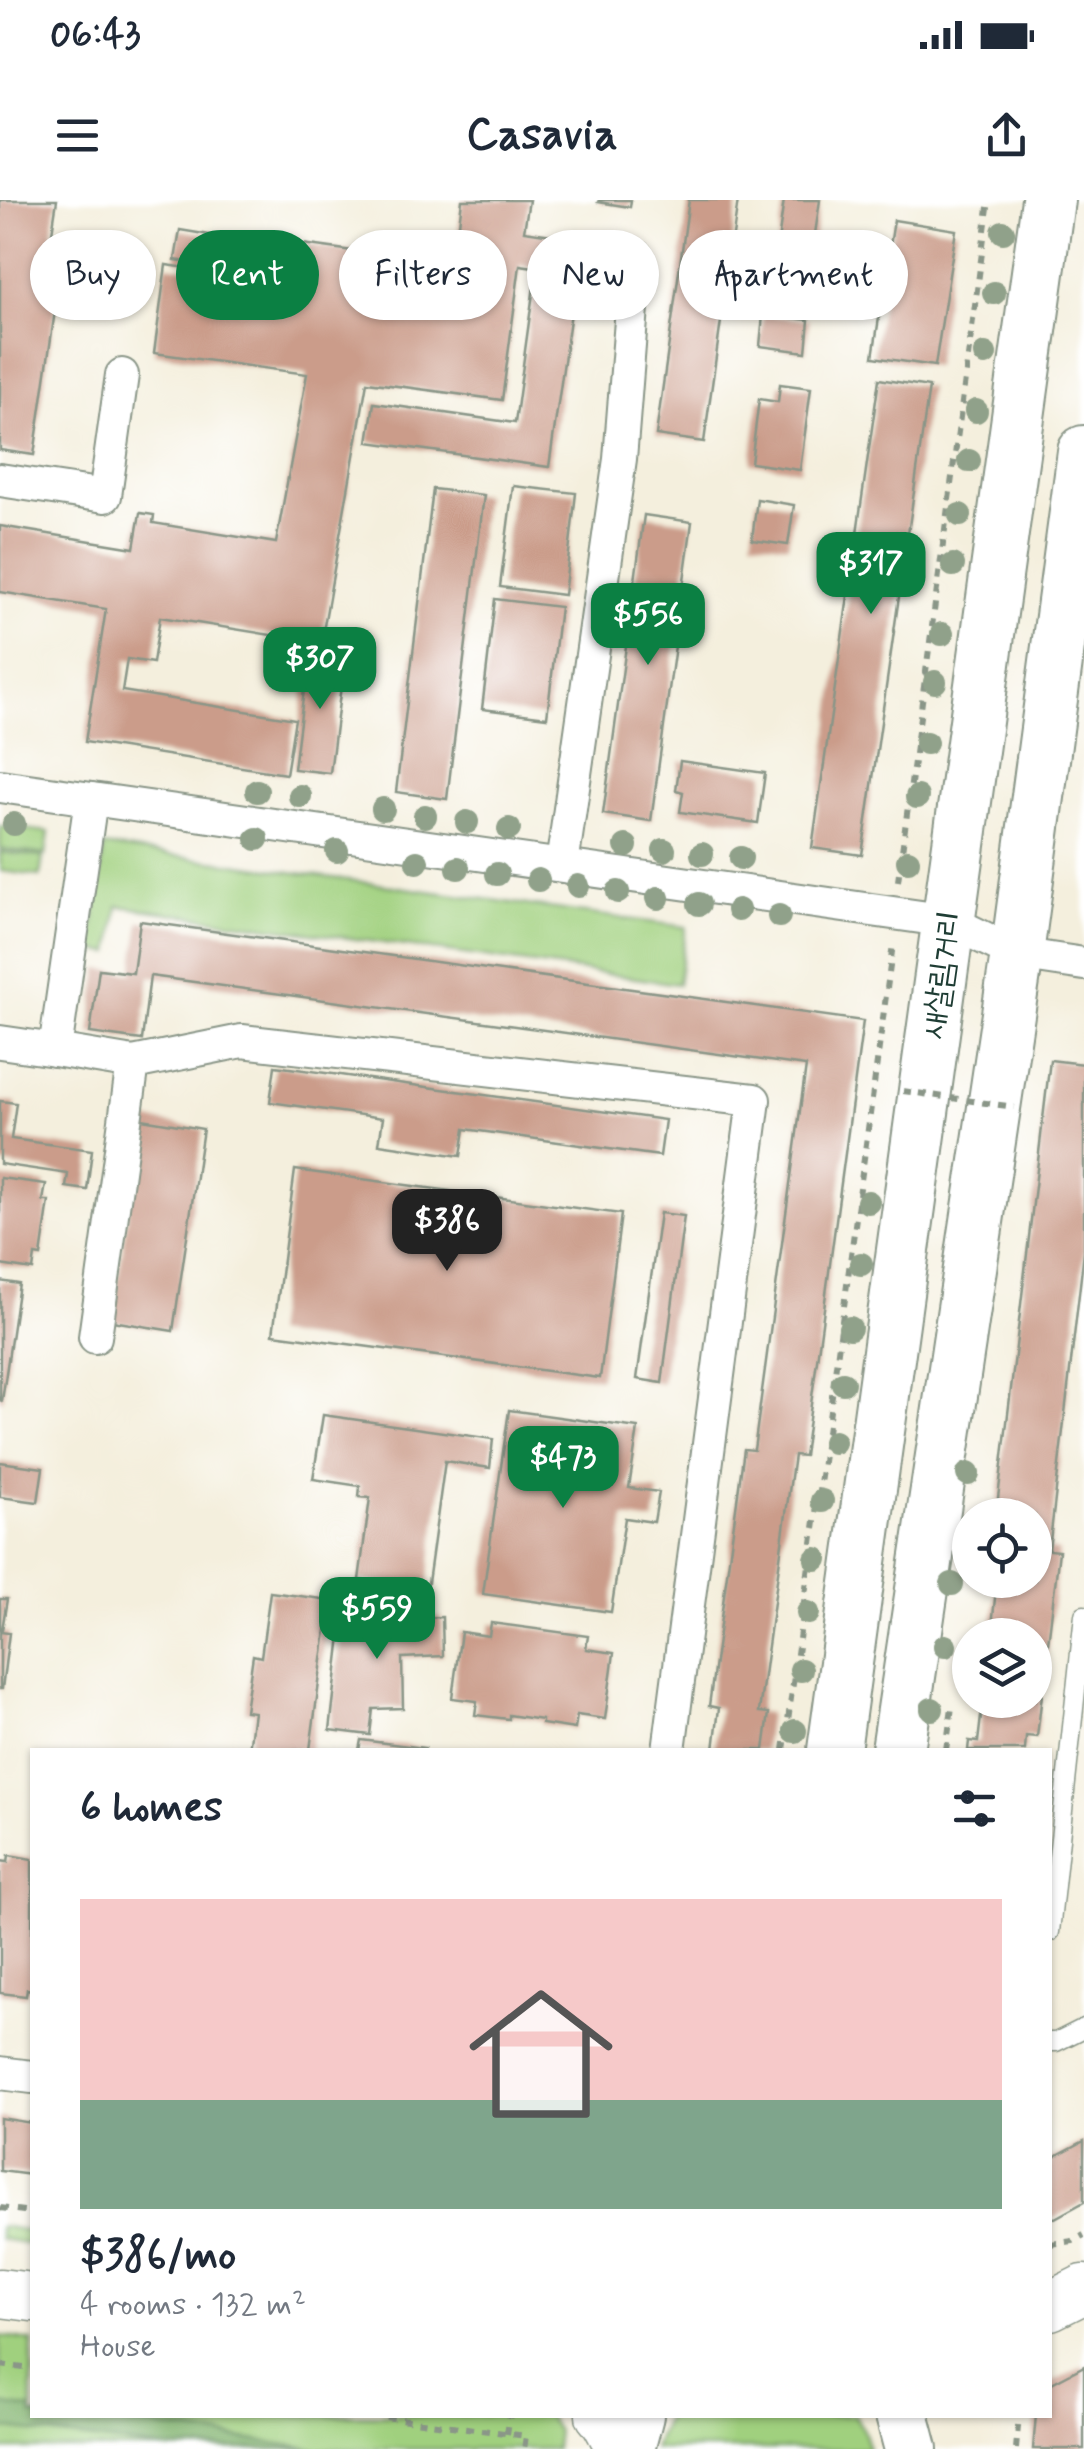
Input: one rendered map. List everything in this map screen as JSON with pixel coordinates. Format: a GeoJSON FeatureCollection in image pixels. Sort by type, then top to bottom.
{"type":"FeatureCollection","features":[{"type":"Feature","properties":{"kind":"main road","name":"새살림거리"},"geometry":{"type":"LineString","coordinates":[[834,1748],[1048,200]]}},
{"type":"Feature","properties":{"kind":"main road"},"geometry":{"type":"LineString","coordinates":[[898,1748],[1017,954],[1084,452]]}},
{"type":"Feature","properties":{"kind":"main road"},"geometry":{"type":"LineString","coordinates":[[1052,2305],[1084,2289]]}},
{"type":"Feature","properties":{"kind":"main road"},"geometry":{"type":"LineString","coordinates":[[0,2292],[30,2297]]}},
{"type":"Feature","properties":{"kind":"main road"},"geometry":{"type":"LineString","coordinates":[[603,2418],[624,2449]]}},
{"type":"Feature","properties":{"kind":"main road"},"geometry":{"type":"LineString","coordinates":[[624,2449],[636,2418]]}},
{"type":"Feature","properties":{"kind":"main road"},"geometry":{"type":"LineString","coordinates":[[903,2418],[911,2449]]}},
{"type":"Feature","properties":{"kind":"street"},"geometry":{"type":"LineString","coordinates":[[562,865],[620,458],[631,320]]}},
{"type":"Feature","properties":{"kind":"street"},"geometry":{"type":"LineString","coordinates":[[0,480],[105,496],[122,375]]}},
{"type":"Feature","properties":{"kind":"street"},"geometry":{"type":"LineString","coordinates":[[0,786],[949,920],[1017,954],[1084,964]]}},
{"type":"Feature","properties":{"kind":"street"},"geometry":{"type":"LineString","coordinates":[[55,1050],[92,798]]}},
{"type":"Feature","properties":{"kind":"street"},"geometry":{"type":"LineString","coordinates":[[0,1042],[133,1063],[242,1042],[754,1100],[669,1748]]}},
{"type":"Feature","properties":{"kind":"street"},"geometry":{"type":"LineString","coordinates":[[95,1337],[133,1063]]}},
{"type":"Feature","properties":{"kind":"street"},"geometry":{"type":"LineString","coordinates":[[0,2073],[30,2077]]}},
{"type":"Feature","properties":{"kind":"lane"},"geometry":{"type":"LineString","coordinates":[[1052,1914],[1084,1614]]}},
{"type":"Feature","properties":{"kind":"lane"},"geometry":{"type":"LineString","coordinates":[[1052,2042],[1084,2028]]}},
{"type":"Feature","properties":{"kind":"path"},"geometry":{"type":"LineString","coordinates":[[784,1748],[988,200]]}},
{"type":"Feature","properties":{"kind":"path"},"geometry":{"type":"LineString","coordinates":[[903,1091],[1014,1107]]}},
{"type":"Feature","properties":{"kind":"path"},"geometry":{"type":"LineString","coordinates":[[0,2208],[30,2212]]}},
{"type":"Feature","properties":{"kind":"path"},"geometry":{"type":"LineString","coordinates":[[1052,2244],[1084,2235]]}},
{"type":"Feature","properties":{"kind":"path"},"geometry":{"type":"LineString","coordinates":[[0,2365],[30,2369]]}},
{"type":"Feature","properties":{"kind":"path"},"geometry":{"type":"LineString","coordinates":[[392,2418],[526,2436],[524,2449]]}},
{"type":"Feature","properties":{"kind":"path"},"geometry":{"type":"LineString","coordinates":[[507,2434],[510,2418]]}},
{"type":"Feature","properties":{"kind":"path"},"geometry":{"type":"LineString","coordinates":[[1016,2449],[1019,2418]]}},
{"type":"Feature","properties":{"kind":"green space"},"geometry":{"type":"Polygon","coordinates":[[[0,826],[49,832],[46,855],[0,849],[0,826]]]}},
{"type":"Feature","properties":{"kind":"green space"},"geometry":{"type":"Polygon","coordinates":[[[104,846],[686,927],[678,984],[118,906],[111,953],[90,950],[104,846]]]}},
{"type":"Feature","properties":{"kind":"green space"},"geometry":{"type":"Polygon","coordinates":[[[0,852],[43,857],[40,876],[0,871],[0,852]]]}},
{"type":"Feature","properties":{"kind":"green space"},"geometry":{"type":"Polygon","coordinates":[[[0,2226],[30,2231],[30,2244],[0,2239],[0,2226]]]}},
{"type":"Feature","properties":{"kind":"green space"},"geometry":{"type":"Polygon","coordinates":[[[0,2336],[30,2341],[30,2418],[549,2418],[557,2431],[555,2449],[0,2449],[0,2336]]]}},
{"type":"Feature","properties":{"kind":"green space"},"geometry":{"type":"Polygon","coordinates":[[[0,2404],[30,2409],[30,2418],[97,2418],[315,2449],[165,2449],[0,2428],[0,2404]]]}},
{"type":"Feature","properties":{"kind":"green space"},"geometry":{"type":"Polygon","coordinates":[[[667,2418],[857,2418],[869,2449],[654,2449],[667,2418]]]}},
{"type":"Feature","properties":{"kind":"building"},"geometry":{"type":"Polygon","coordinates":[[[0,200],[57,200],[52,230],[30,230],[30,320],[54,320],[34,455],[0,450],[0,200]]]}},
{"type":"Feature","properties":{"kind":"building"},"geometry":{"type":"Polygon","coordinates":[[[462,200],[529,200],[524,231],[527,266],[520,265],[502,400],[367,382],[321,643],[160,617],[153,663],[127,659],[122,691],[295,719],[286,774],[85,742],[106,609],[0,592],[0,526],[134,548],[140,513],[154,515],[153,523],[276,543],[307,374],[154,353],[166,265],[176,266],[176,320],[319,320],[319,246],[339,249],[339,320],[507,320],[507,230],[458,230],[462,200]]]}},
{"type":"Feature","properties":{"kind":"building"},"geometry":{"type":"Polygon","coordinates":[[[599,200],[631,200],[630,207],[599,200]]]}},
{"type":"Feature","properties":{"kind":"building"},"geometry":{"type":"Polygon","coordinates":[[[689,200],[738,200],[734,230],[685,230],[689,200]]]}},
{"type":"Feature","properties":{"kind":"building"},"geometry":{"type":"Polygon","coordinates":[[[784,200],[820,200],[816,230],[780,230],[784,200]]]}},
{"type":"Feature","properties":{"kind":"building"},"geometry":{"type":"Polygon","coordinates":[[[894,220],[956,230],[935,366],[873,357],[879,320],[908,320],[908,230],[892,230],[894,220]]]}},
{"type":"Feature","properties":{"kind":"building"},"geometry":{"type":"Polygon","coordinates":[[[679,271],[679,320],[721,320],[704,442],[656,435],[679,271]]]}},
{"type":"Feature","properties":{"kind":"building"},"geometry":{"type":"Polygon","coordinates":[[[529,320],[570,320],[549,467],[368,442],[374,403],[515,423],[529,320]]]}},
{"type":"Feature","properties":{"kind":"building"},"geometry":{"type":"Polygon","coordinates":[[[763,320],[809,320],[806,352],[760,346],[763,320]]]}},
{"type":"Feature","properties":{"kind":"building"},"geometry":{"type":"Polygon","coordinates":[[[879,379],[929,387],[862,855],[812,848],[879,379]]]}},
{"type":"Feature","properties":{"kind":"building"},"geometry":{"type":"Polygon","coordinates":[[[780,384],[811,388],[800,470],[751,463],[759,399],[778,402],[780,384]]]}},
{"type":"Feature","properties":{"kind":"building"},"geometry":{"type":"Polygon","coordinates":[[[513,486],[576,493],[564,595],[500,587],[513,486]]]}},
{"type":"Feature","properties":{"kind":"building"},"geometry":{"type":"Polygon","coordinates":[[[433,489],[484,495],[447,799],[396,792],[433,489]]]}},
{"type":"Feature","properties":{"kind":"building"},"geometry":{"type":"Polygon","coordinates":[[[757,499],[794,505],[788,545],[752,540],[757,499]]]}},
{"type":"Feature","properties":{"kind":"building"},"geometry":{"type":"Polygon","coordinates":[[[644,515],[692,522],[651,821],[603,814],[644,515]]]}},
{"type":"Feature","properties":{"kind":"building"},"geometry":{"type":"Polygon","coordinates":[[[495,599],[560,607],[547,717],[482,709],[495,599]]]}},
{"type":"Feature","properties":{"kind":"building"},"geometry":{"type":"Polygon","coordinates":[[[309,650],[345,654],[330,773],[294,769],[309,650]]]}},
{"type":"Feature","properties":{"kind":"building"},"geometry":{"type":"Polygon","coordinates":[[[680,761],[765,773],[758,823],[680,812],[683,792],[676,790],[680,761]]]}},
{"type":"Feature","properties":{"kind":"building"},"geometry":{"type":"Polygon","coordinates":[[[140,921],[863,1021],[804,1456],[794,1455],[759,1712],[769,1713],[764,1748],[714,1748],[719,1708],[709,1706],[744,1449],[754,1450],[806,1066],[150,976],[142,1040],[90,1033],[99,969],[133,973],[140,921]]]}},
{"type":"Feature","properties":{"kind":"building"},"geometry":{"type":"Polygon","coordinates":[[[1050,1060],[1084,1064],[1084,1251],[1052,1524],[1052,1498],[998,1498],[1050,1060]]]}},
{"type":"Feature","properties":{"kind":"building"},"geometry":{"type":"Polygon","coordinates":[[[275,1066],[665,1120],[660,1156],[465,1129],[461,1156],[379,1144],[383,1118],[270,1102],[275,1066]]]}},
{"type":"Feature","properties":{"kind":"building"},"geometry":{"type":"Polygon","coordinates":[[[0,1101],[16,1103],[11,1139],[92,1150],[87,1190],[66,1187],[68,1174],[0,1164],[0,1101]]]}},
{"type":"Feature","properties":{"kind":"building"},"geometry":{"type":"Polygon","coordinates":[[[142,1119],[203,1129],[173,1331],[112,1321],[142,1119]]]}},
{"type":"Feature","properties":{"kind":"building"},"geometry":{"type":"Polygon","coordinates":[[[295,1170],[621,1214],[600,1378],[273,1334],[295,1170]]]}},
{"type":"Feature","properties":{"kind":"building"},"geometry":{"type":"Polygon","coordinates":[[[0,1178],[46,1184],[43,1201],[49,1201],[41,1256],[35,1255],[33,1270],[0,1265],[0,1178]]]}},
{"type":"Feature","properties":{"kind":"building"},"geometry":{"type":"Polygon","coordinates":[[[660,1213],[684,1216],[662,1383],[637,1379],[660,1213]]]}},
{"type":"Feature","properties":{"kind":"building"},"geometry":{"type":"Polygon","coordinates":[[[0,1281],[19,1284],[2,1401],[0,1400],[0,1281]]]}},
{"type":"Feature","properties":{"kind":"building"},"geometry":{"type":"Polygon","coordinates":[[[509,1410],[638,1428],[629,1488],[659,1492],[654,1522],[625,1518],[611,1612],[483,1594],[509,1410]]]}},
{"type":"Feature","properties":{"kind":"building"},"geometry":{"type":"Polygon","coordinates":[[[323,1415],[493,1439],[490,1468],[445,1461],[427,1590],[359,1580],[370,1498],[359,1497],[360,1486],[313,1479],[323,1415]]]}},
{"type":"Feature","properties":{"kind":"building"},"geometry":{"type":"Polygon","coordinates":[[[0,1462],[43,1468],[38,1502],[0,1497],[0,1462]]]}},
{"type":"Feature","properties":{"kind":"building"},"geometry":{"type":"Polygon","coordinates":[[[1052,1550],[1059,1551],[1051,1618],[993,1618],[995,1598],[1052,1598],[1052,1550]]]}},
{"type":"Feature","properties":{"kind":"building"},"geometry":{"type":"Polygon","coordinates":[[[270,1592],[330,1600],[310,1748],[249,1748],[254,1712],[245,1711],[253,1655],[261,1657],[270,1592]]]}},
{"type":"Feature","properties":{"kind":"building"},"geometry":{"type":"Polygon","coordinates":[[[0,1599],[7,1599],[2,1630],[0,1630],[0,1599]]]}},
{"type":"Feature","properties":{"kind":"building"},"geometry":{"type":"Polygon","coordinates":[[[345,1601],[385,1606],[384,1619],[442,1617],[443,1656],[402,1658],[403,1708],[373,1709],[370,1735],[330,1730],[345,1601]]]}},
{"type":"Feature","properties":{"kind":"building"},"geometry":{"type":"Polygon","coordinates":[[[491,1623],[588,1636],[586,1649],[614,1653],[605,1719],[577,1715],[575,1729],[509,1715],[509,1719],[475,1715],[477,1701],[452,1698],[461,1632],[489,1636],[491,1623]]]}},
{"type":"Feature","properties":{"kind":"building"},"geometry":{"type":"Polygon","coordinates":[[[0,1632],[9,1633],[2,1689],[0,1689],[0,1632]]]}},
{"type":"Feature","properties":{"kind":"building"},"geometry":{"type":"Polygon","coordinates":[[[981,1718],[1039,1718],[1037,1737],[1026,1736],[1025,1748],[968,1748],[969,1741],[978,1742],[981,1718]]]}},
{"type":"Feature","properties":{"kind":"building"},"geometry":{"type":"Polygon","coordinates":[[[361,1740],[425,1748],[359,1748],[361,1740]]]}},
{"type":"Feature","properties":{"kind":"building"},"geometry":{"type":"Polygon","coordinates":[[[9,1855],[30,1859],[30,1990],[26,1996],[0,1993],[0,1861],[8,1862],[9,1855]]]}},
{"type":"Feature","properties":{"kind":"building"},"geometry":{"type":"Polygon","coordinates":[[[0,2118],[30,2123],[30,2175],[0,2171],[0,2118]]]}},
{"type":"Feature","properties":{"kind":"building"},"geometry":{"type":"Polygon","coordinates":[[[1084,2141],[1084,2202],[1055,2218],[1052,2217],[1052,2158],[1084,2141]]]}},
{"type":"Feature","properties":{"kind":"building"},"geometry":{"type":"Polygon","coordinates":[[[1084,2366],[1084,2449],[1033,2449],[1036,2418],[1052,2418],[1052,2383],[1084,2366]]]}}]}
